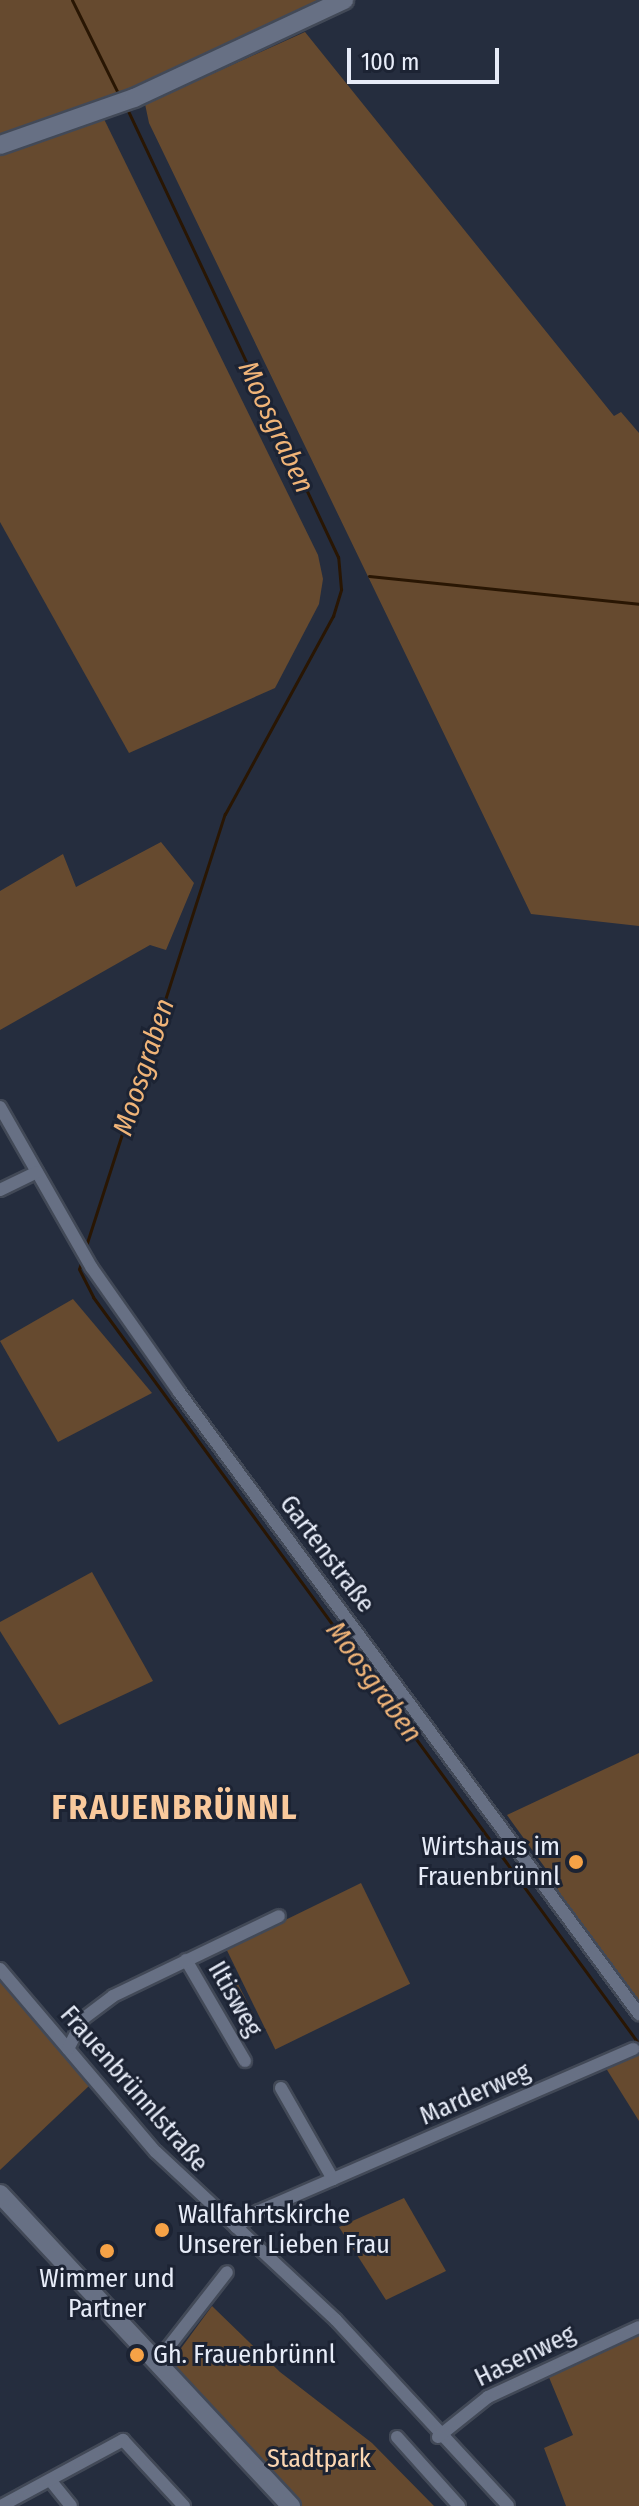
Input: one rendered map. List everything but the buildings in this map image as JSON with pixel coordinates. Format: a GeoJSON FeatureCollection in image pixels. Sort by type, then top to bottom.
{"type":"FeatureCollection","features":[{"type":"Feature","properties":{"kind":"street"},"geometry":{"type":"LineString","coordinates":[[0,145],[120,103],[344,0]]}},
{"type":"Feature","properties":{"kind":"street","name":"Gartenstraße"},"geometry":{"type":"LineString","coordinates":[[0,1107],[87,1259],[639,2014]]}},
{"type":"Feature","properties":{"kind":"street"},"geometry":{"type":"LineString","coordinates":[[0,1190],[37,1172]]}},
{"type":"Feature","properties":{"kind":"street","name":"Iltisweg"},"geometry":{"type":"LineString","coordinates":[[68,2049],[90,2012],[186,1960],[279,1916]]}},
{"type":"Feature","properties":{"kind":"street","name":"Iltisweg"},"geometry":{"type":"LineString","coordinates":[[186,1960],[245,2061]]}},
{"type":"Feature","properties":{"kind":"street","name":"Frauenbrünnlstraße"},"geometry":{"type":"LineString","coordinates":[[0,1969],[164,2160],[336,2320],[438,2437],[508,2506]]}},
{"type":"Feature","properties":{"kind":"street","name":"Marderweg"},"geometry":{"type":"LineString","coordinates":[[236,2227],[259,2211],[634,2049]]}},
{"type":"Feature","properties":{"kind":"street"},"geometry":{"type":"LineString","coordinates":[[281,2088],[333,2179]]}},
{"type":"Feature","properties":{"kind":"street"},"geometry":{"type":"LineString","coordinates":[[0,2194],[291,2506]]}},
{"type":"Feature","properties":{"kind":"street"},"geometry":{"type":"LineString","coordinates":[[156,2363],[227,2272]]}},
{"type":"Feature","properties":{"kind":"street","name":"Hasenweg"},"geometry":{"type":"LineString","coordinates":[[438,2437],[488,2397],[639,2327]]}},
{"type":"Feature","properties":{"kind":"street"},"geometry":{"type":"LineString","coordinates":[[397,2437],[459,2506]]}},
{"type":"Feature","properties":{"kind":"street"},"geometry":{"type":"LineString","coordinates":[[1,2506],[17,2502],[123,2440],[184,2506]]}},
{"type":"Feature","properties":{"kind":"street"},"geometry":{"type":"LineString","coordinates":[[50,2480],[71,2506]]}},
{"type":"Feature","properties":{"kind":"green space"},"geometry":{"type":"Polygon","coordinates":[[[0,0],[333,0],[141,88],[0,138],[0,0]]]}},
{"type":"Feature","properties":{"kind":"green space"},"geometry":{"type":"Polygon","coordinates":[[[305,32],[614,416],[621,412],[639,433],[639,926],[531,914],[149,123],[145,104],[305,32]]]}},
{"type":"Feature","properties":{"kind":"green space"},"geometry":{"type":"Polygon","coordinates":[[[103,117],[318,555],[323,579],[319,604],[275,688],[129,753],[0,522],[0,153],[103,117]]]}},
{"type":"Feature","properties":{"kind":"green space"},"geometry":{"type":"Polygon","coordinates":[[[161,842],[194,883],[166,950],[150,945],[0,1030],[0,891],[63,854],[76,887],[161,842]]]}},
{"type":"Feature","properties":{"kind":"green space"},"geometry":{"type":"Polygon","coordinates":[[[73,1299],[152,1393],[58,1442],[0,1341],[73,1299]]]}},
{"type":"Feature","properties":{"kind":"green space"},"geometry":{"type":"Polygon","coordinates":[[[92,1572],[153,1681],[59,1725],[0,1631],[0,1622],[92,1572]]]}},
{"type":"Feature","properties":{"kind":"green space"},"geometry":{"type":"Polygon","coordinates":[[[639,1753],[639,2007],[554,1892],[559,1887],[507,1815],[639,1753]]]}},
{"type":"Feature","properties":{"kind":"green space"},"geometry":{"type":"Polygon","coordinates":[[[361,1883],[410,1984],[275,2049],[226,1949],[361,1883]]]}},
{"type":"Feature","properties":{"kind":"green space"},"geometry":{"type":"Polygon","coordinates":[[[0,1979],[90,2085],[0,2170],[0,1979]]]}},
{"type":"Feature","properties":{"kind":"green space"},"geometry":{"type":"Polygon","coordinates":[[[238,1984],[253,2014],[241,2021],[226,1990],[238,1984]]]}},
{"type":"Feature","properties":{"kind":"green space"},"geometry":{"type":"Polygon","coordinates":[[[637,2051],[639,2053],[639,2121],[604,2065],[637,2051]]]}},
{"type":"Feature","properties":{"kind":"green space"},"geometry":{"type":"Polygon","coordinates":[[[404,2198],[446,2271],[386,2300],[339,2227],[404,2198]]]}},
{"type":"Feature","properties":{"kind":"green space","name":"Stadtpark"},"geometry":{"type":"Polygon","coordinates":[[[212,2306],[280,2372],[372,2443],[434,2506],[300,2506],[168,2366],[212,2306]]]}},
{"type":"Feature","properties":{"kind":"green space"},"geometry":{"type":"Polygon","coordinates":[[[639,2333],[639,2506],[566,2506],[544,2448],[573,2435],[548,2375],[639,2333]]]}},
{"type":"Feature","properties":{"kind":"waterway","name":"Moosgraben"},"geometry":{"type":"LineString","coordinates":[[72,0],[120,97]]}},
{"type":"Feature","properties":{"kind":"waterway","name":"Moosgraben"},"geometry":{"type":"LineString","coordinates":[[85,1249],[225,814],[333,616],[341,589],[338,557],[126,107]]}},
{"type":"Feature","properties":{"kind":"waterway"},"geometry":{"type":"LineString","coordinates":[[369,576],[639,604]]}},
{"type":"Feature","properties":{"kind":"waterway","name":"Moosgraben"},"geometry":{"type":"LineString","coordinates":[[82,1260],[79,1269],[93,1297],[639,2044]]}},
{"type":"Feature","properties":{"kind":"place","name":"Wirtshaus im Frauenbrünnl"},"geometry":{"type":"Point","coordinates":[576,1862]}},
{"type":"Feature","properties":{"kind":"place","name":"Wallfahrtskirche Unserer Lieben Frau"},"geometry":{"type":"Point","coordinates":[162,2230]}},
{"type":"Feature","properties":{"kind":"place","name":"Wimmer und Partner"},"geometry":{"type":"Point","coordinates":[107,2251]}},
{"type":"Feature","properties":{"kind":"place","name":"Gh. Frauenbrünnl"},"geometry":{"type":"Point","coordinates":[137,2355]}},
{"type":"Feature","properties":{"kind":"district","name":"FRAUENBRÜNNL"},"geometry":{"type":"Point","coordinates":[175,1808]}}]}
